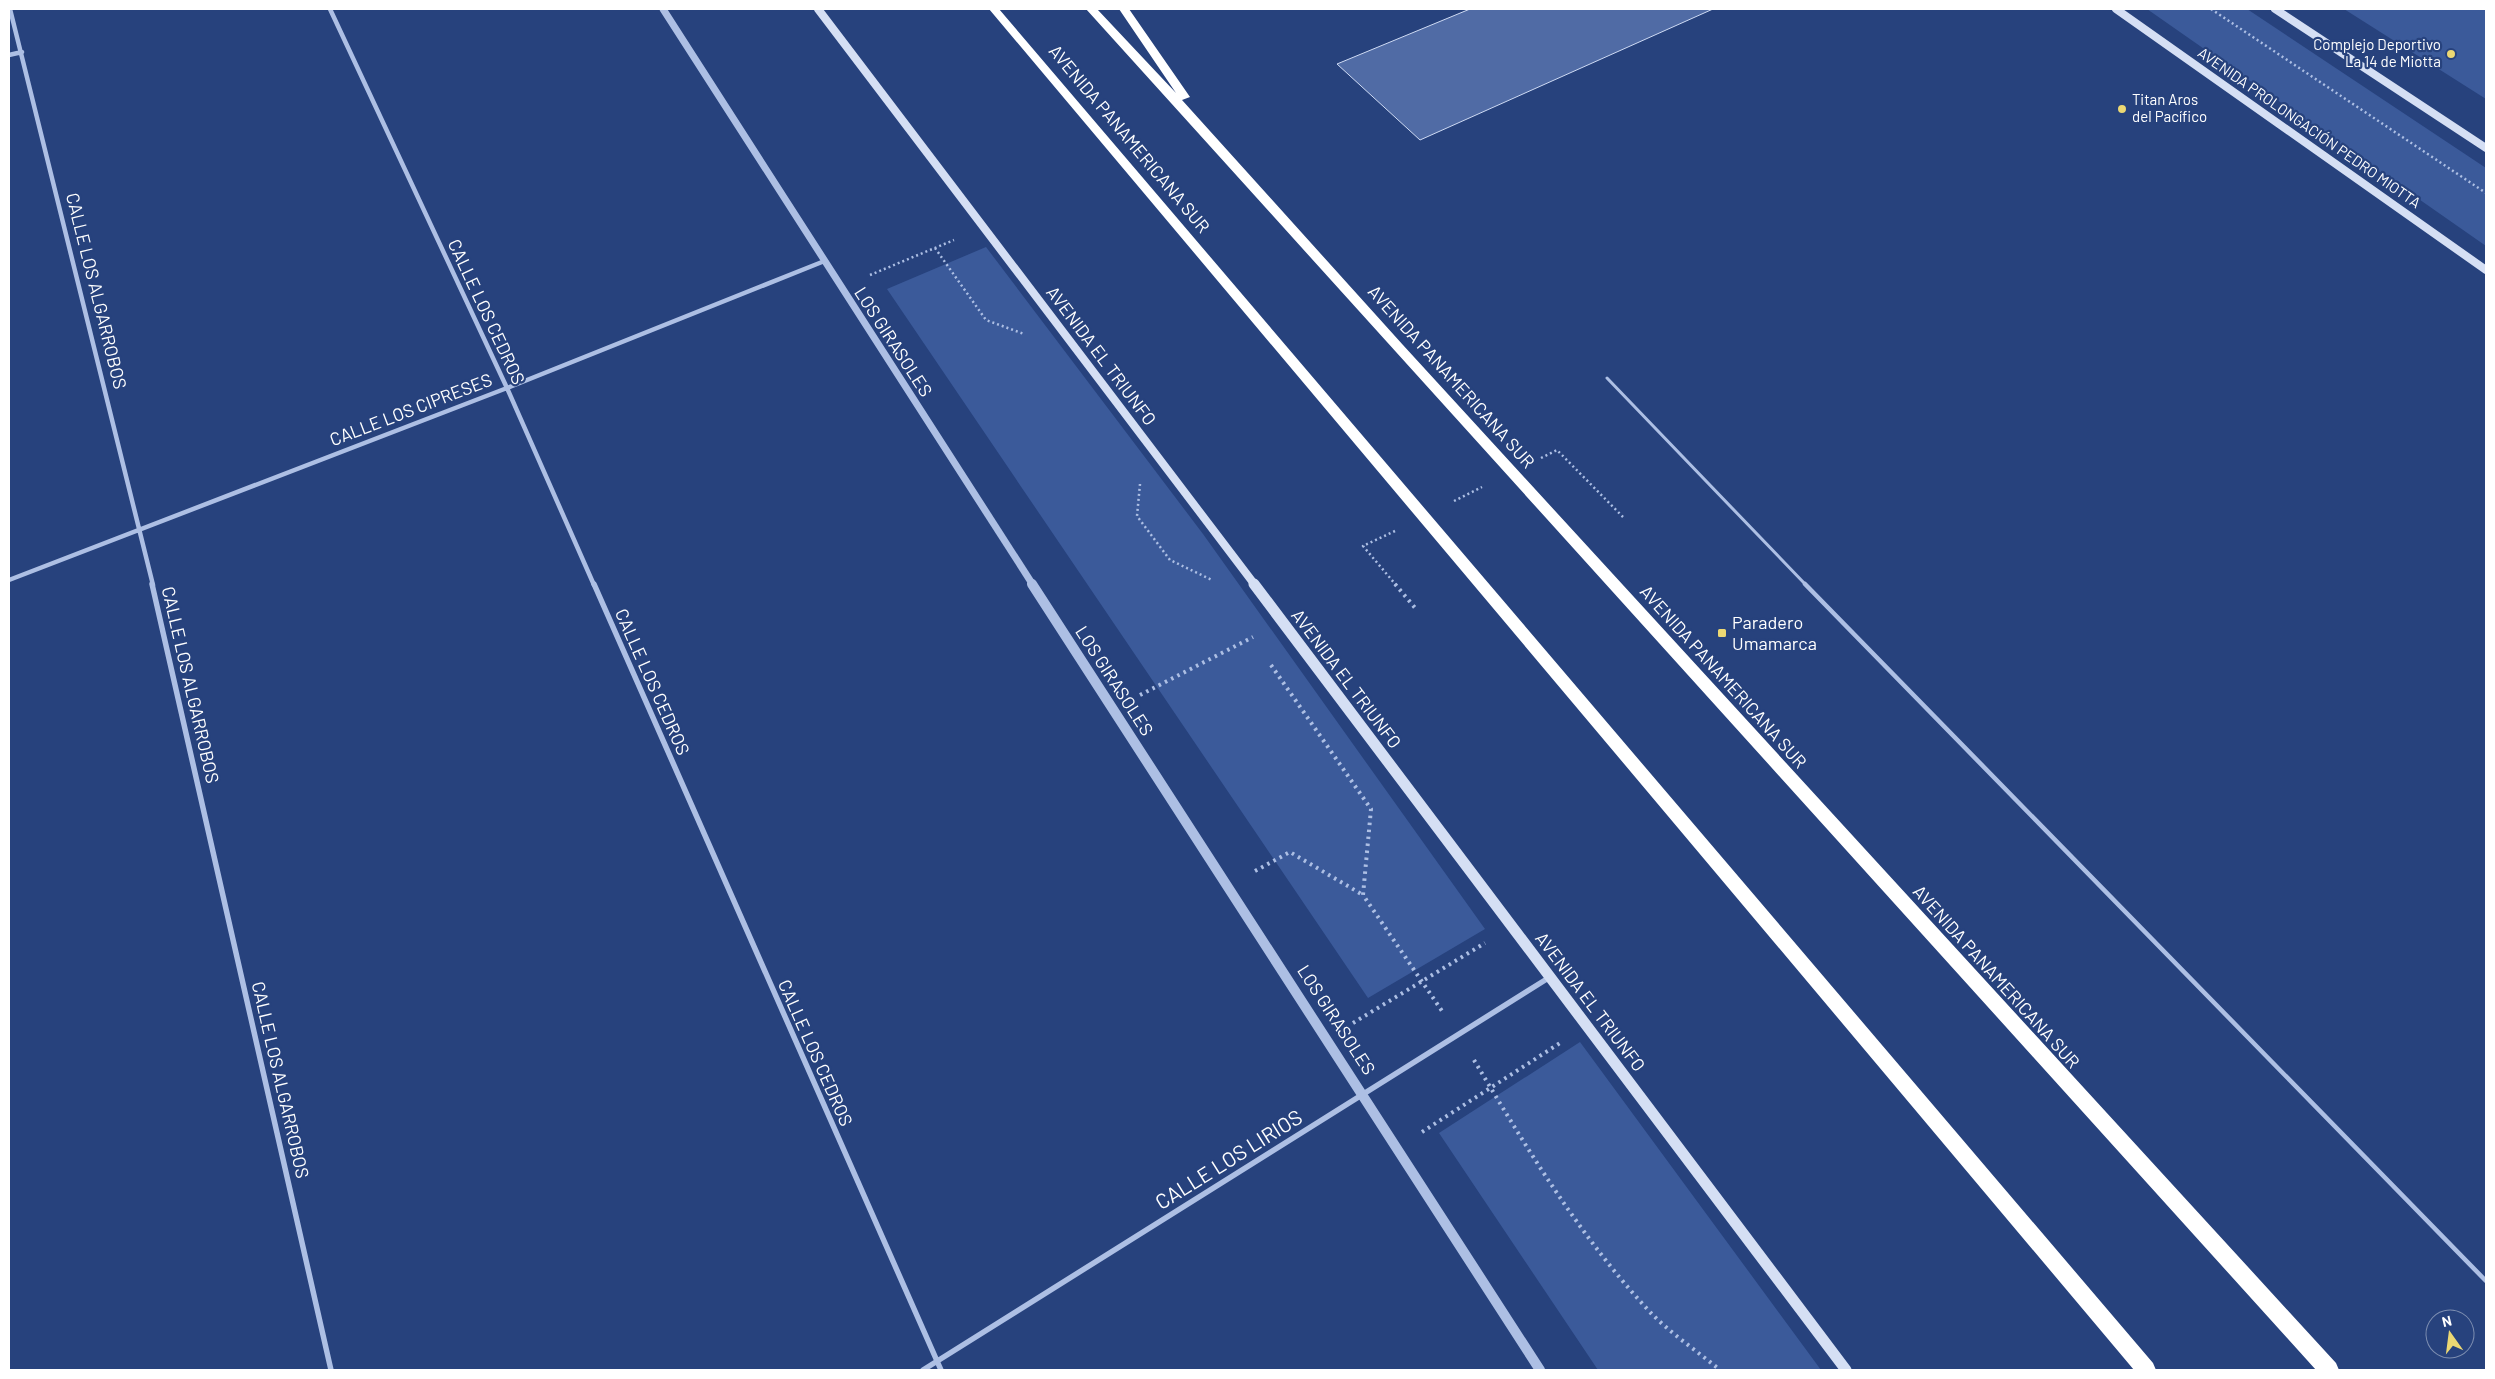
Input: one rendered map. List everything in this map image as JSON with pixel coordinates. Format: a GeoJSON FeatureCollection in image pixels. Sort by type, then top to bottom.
{"type":"FeatureCollection","features":[{"type":"Feature","properties":{"kind":"highway","name":"AVENIDA PANAMERICANA SUR"},"geometry":{"type":"LineString","coordinates":[[994,9],[2146,1370]]}},
{"type":"Feature","properties":{"kind":"highway","name":"AVENIDA PANAMERICANA SUR"},"geometry":{"type":"LineString","coordinates":[[1091,9],[1215,142],[1405,355],[2329,1370]]}},
{"type":"Feature","properties":{"kind":"highway"},"geometry":{"type":"LineString","coordinates":[[1124,9],[1215,142]]}},
{"type":"Feature","properties":{"kind":"main road","name":"AVENIDA EL TRIUNFO"},"geometry":{"type":"LineString","coordinates":[[818,9],[1551,976],[1846,1370]]}},
{"type":"Feature","properties":{"kind":"main road","name":"AVENIDA PROLONGACIÓN PEDRO MIOTTA"},"geometry":{"type":"LineString","coordinates":[[2116,9],[2486,270]]}},
{"type":"Feature","properties":{"kind":"main road"},"geometry":{"type":"LineString","coordinates":[[2274,9],[2486,148]]}},
{"type":"Feature","properties":{"kind":"street","name":"CALLE LOS ALGARROBOS"},"geometry":{"type":"LineString","coordinates":[[10,9],[140,529],[331,1370]]}},
{"type":"Feature","properties":{"kind":"street","name":"CALLE LOS CEDROS"},"geometry":{"type":"LineString","coordinates":[[330,9],[506,388],[941,1370]]}},
{"type":"Feature","properties":{"kind":"street","name":"LOS GIRASOLES"},"geometry":{"type":"LineString","coordinates":[[663,9],[822,262],[1329,1039],[1540,1370]]}},
{"type":"Feature","properties":{"kind":"street"},"geometry":{"type":"LineString","coordinates":[[9,55],[22,52]]}},
{"type":"Feature","properties":{"kind":"street","name":"CALLE LOS CIPRESES"},"geometry":{"type":"LineString","coordinates":[[9,580],[506,388],[822,262]]}},
{"type":"Feature","properties":{"kind":"street","name":"CALLE LOS LIRIOS"},"geometry":{"type":"LineString","coordinates":[[924,1370],[1365,1095],[1551,976]]}},
{"type":"Feature","properties":{"kind":"lane"},"geometry":{"type":"LineString","coordinates":[[1607,378],[1706,483],[2486,1281]]}},
{"type":"Feature","properties":{"kind":"path"},"geometry":{"type":"LineString","coordinates":[[2211,9],[2486,192]]}},
{"type":"Feature","properties":{"kind":"path"},"geometry":{"type":"LineString","coordinates":[[873,274],[983,228]]}},
{"type":"Feature","properties":{"kind":"path"},"geometry":{"type":"LineString","coordinates":[[935,248],[986,320],[1030,336]]}},
{"type":"Feature","properties":{"kind":"path"},"geometry":{"type":"LineString","coordinates":[[1540,459],[1557,450],[1623,517]]}},
{"type":"Feature","properties":{"kind":"path"},"geometry":{"type":"LineString","coordinates":[[1140,478],[1137,516],[1170,560],[1215,582]]}},
{"type":"Feature","properties":{"kind":"path"},"geometry":{"type":"LineString","coordinates":[[1452,502],[1487,485]]}},
{"type":"Feature","properties":{"kind":"path"},"geometry":{"type":"LineString","coordinates":[[1398,529],[1363,546],[1416,609]]}},
{"type":"Feature","properties":{"kind":"path"},"geometry":{"type":"LineString","coordinates":[[1248,630],[1258,644]]}},
{"type":"Feature","properties":{"kind":"path"},"geometry":{"type":"LineString","coordinates":[[1161,684],[1253,637]]}},
{"type":"Feature","properties":{"kind":"path"},"geometry":{"type":"LineString","coordinates":[[1267,659],[1371,809],[1363,895]]}},
{"type":"Feature","properties":{"kind":"path"},"geometry":{"type":"LineString","coordinates":[[1228,885],[1290,852],[1363,895],[1459,1035],[1534,1160],[1606,1260],[1651,1312],[1720,1370]]}},
{"type":"Feature","properties":{"kind":"path"},"geometry":{"type":"LineString","coordinates":[[1329,1039],[1513,926]]}},
{"type":"Feature","properties":{"kind":"path"},"geometry":{"type":"LineString","coordinates":[[1399,1148],[1587,1025]]}},
{"type":"Feature","properties":{"kind":"shaded area"},"geometry":{"type":"Polygon","coordinates":[[[2147,9],[2247,9],[2486,168],[2486,246],[2147,9]]]}},
{"type":"Feature","properties":{"kind":"shaded area","name":"Complejo Deportivo La 14 de Miotta"},"geometry":{"type":"Polygon","coordinates":[[[2344,9],[2486,9],[2486,99],[2344,9]]]}},
{"type":"Feature","properties":{"kind":"shaded area"},"geometry":{"type":"Polygon","coordinates":[[[986,247],[1203,534],[1485,929],[1368,998],[887,289],[986,247]]]}},
{"type":"Feature","properties":{"kind":"shaded area"},"geometry":{"type":"Polygon","coordinates":[[[1580,1042],[1821,1370],[1598,1370],[1439,1133],[1580,1042]]]}},
{"type":"Feature","properties":{"kind":"building"},"geometry":{"type":"Polygon","coordinates":[[[1470,9],[1713,9],[1420,140],[1337,64],[1470,9]]]}},
{"type":"Feature","properties":{"kind":"place","name":"Complejo Deportivo La 14 de Miotta"},"geometry":{"type":"Point","coordinates":[2451,54]}},
{"type":"Feature","properties":{"kind":"place","name":"Titan Aros del Pacífico"},"geometry":{"type":"Point","coordinates":[2122,109]}},
{"type":"Feature","properties":{"kind":"place","name":"Paradero Umamarca"},"geometry":{"type":"Point","coordinates":[1722,633]}}]}
